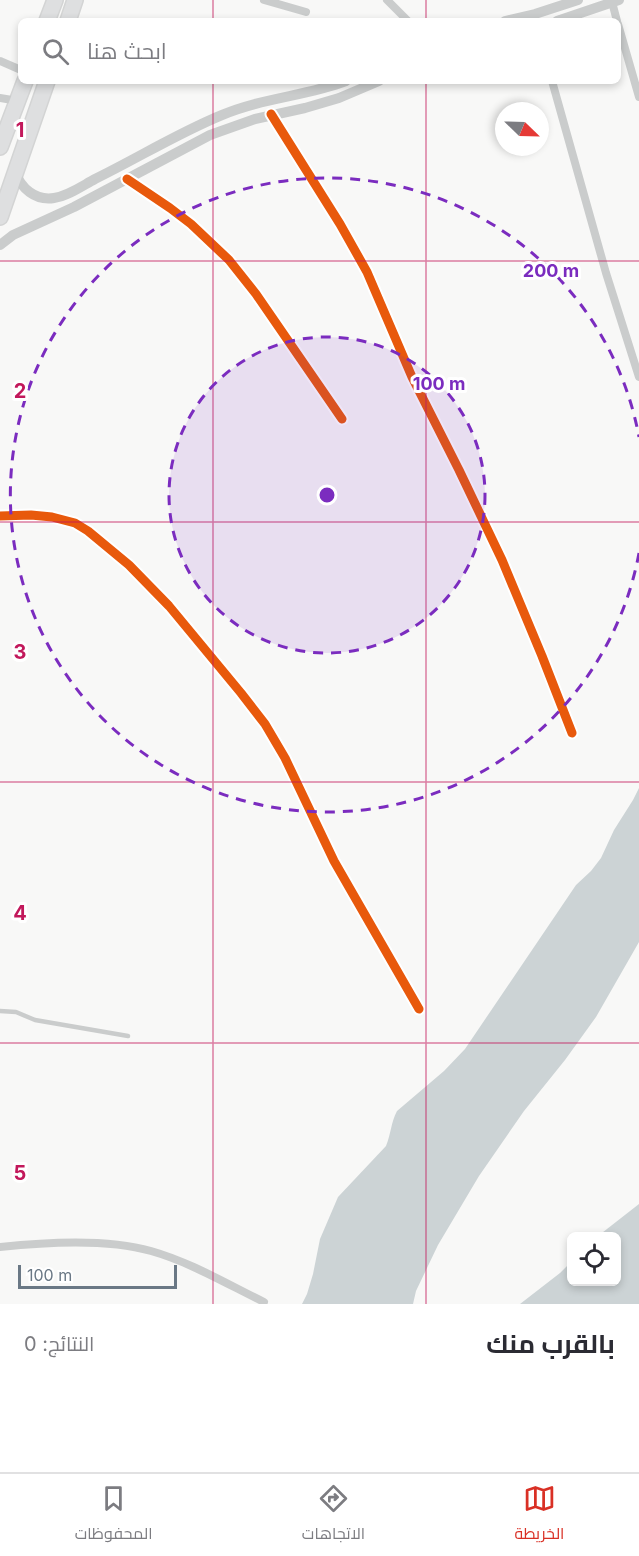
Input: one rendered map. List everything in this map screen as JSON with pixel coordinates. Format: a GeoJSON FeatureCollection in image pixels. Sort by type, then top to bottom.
{"type":"FeatureCollection","features":[{"type":"Feature","properties":{"kind":"highway"},"geometry":{"type":"LineString","coordinates":[[48,18],[55,0]]}},
{"type":"Feature","properties":{"kind":"highway"},"geometry":{"type":"LineString","coordinates":[[69,18],[75,0]]}},
{"type":"Feature","properties":{"kind":"highway"},"geometry":{"type":"LineString","coordinates":[[0,147],[24,84]]}},
{"type":"Feature","properties":{"kind":"highway"},"geometry":{"type":"LineString","coordinates":[[0,217],[46,84]]}},
{"type":"Feature","properties":{"kind":"street"},"geometry":{"type":"LineString","coordinates":[[264,0],[306,12]]}},
{"type":"Feature","properties":{"kind":"street"},"geometry":{"type":"LineString","coordinates":[[387,0],[405,18]]}},
{"type":"Feature","properties":{"kind":"street"},"geometry":{"type":"LineString","coordinates":[[518,18],[578,0]]}},
{"type":"Feature","properties":{"kind":"street"},"geometry":{"type":"LineString","coordinates":[[566,18],[615,1],[617,18]]}},
{"type":"Feature","properties":{"kind":"street"},"geometry":{"type":"LineString","coordinates":[[621,33],[639,97]]}},
{"type":"Feature","properties":{"kind":"street"},"geometry":{"type":"LineString","coordinates":[[0,61],[18,69]]}},
{"type":"Feature","properties":{"kind":"street"},"geometry":{"type":"LineString","coordinates":[[15,172],[18,179],[32,194],[46,198],[61,196],[224,114],[256,103],[336,84]]}},
{"type":"Feature","properties":{"kind":"street"},"geometry":{"type":"LineString","coordinates":[[0,245],[13,235],[74,207],[210,135],[271,114],[331,101],[373,84]]}},
{"type":"Feature","properties":{"kind":"street"},"geometry":{"type":"LineString","coordinates":[[553,84],[606,273],[639,376]]}},
{"type":"Feature","properties":{"kind":"street"},"geometry":{"type":"LineString","coordinates":[[0,98],[18,101]]}},
{"type":"Feature","properties":{"kind":"street"},"geometry":{"type":"LineString","coordinates":[[271,114],[340,224],[367,272],[412,377],[502,560],[572,733]]}},
{"type":"Feature","properties":{"kind":"street"},"geometry":{"type":"LineString","coordinates":[[105,175],[111,188]]}},
{"type":"Feature","properties":{"kind":"street"},"geometry":{"type":"LineString","coordinates":[[127,178],[190,224],[229,260],[256,294],[342,419]]}},
{"type":"Feature","properties":{"kind":"street"},"geometry":{"type":"LineString","coordinates":[[0,516],[31,515],[75,523],[129,565],[169,606],[242,693],[270,732],[285,758],[334,861],[419,1010]]}},
{"type":"Feature","properties":{"kind":"street"},"geometry":{"type":"LineString","coordinates":[[0,1247],[87,1243],[135,1247],[180,1262],[264,1302]]}},
{"type":"Feature","properties":{"kind":"lane"},"geometry":{"type":"LineString","coordinates":[[0,1011],[16,1012],[35,1020],[128,1036]]}},
{"type":"Feature","properties":{"kind":"shaded area"},"geometry":{"type":"Polygon","coordinates":[[[639,788],[639,942],[596,1017],[524,1111],[479,1176],[438,1245],[416,1291],[413,1304],[302,1304],[313,1274],[320,1239],[338,1197],[386,1146],[397,1111],[444,1071],[465,1049],[576,885],[601,858],[614,830],[639,788]]]}},
{"type":"Feature","properties":{"kind":"shaded area"},"geometry":{"type":"Polygon","coordinates":[[[639,1204],[639,1304],[520,1304],[567,1266],[567,1286],[621,1286],[621,1232],[603,1232],[639,1204]]]}},
{"type":"Feature","properties":{"kind":"cycle path"},"geometry":{"type":"LineString","coordinates":[[271,114],[340,224],[367,272],[412,377],[502,560],[572,733]]}},
{"type":"Feature","properties":{"kind":"cycle path"},"geometry":{"type":"LineString","coordinates":[[127,179],[191,224],[229,260],[256,294],[342,419]]}},
{"type":"Feature","properties":{"kind":"cycle path"},"geometry":{"type":"LineString","coordinates":[[0,516],[31,515],[75,523],[129,565],[169,606],[265,724],[285,758],[334,861],[419,1009]]}}]}
